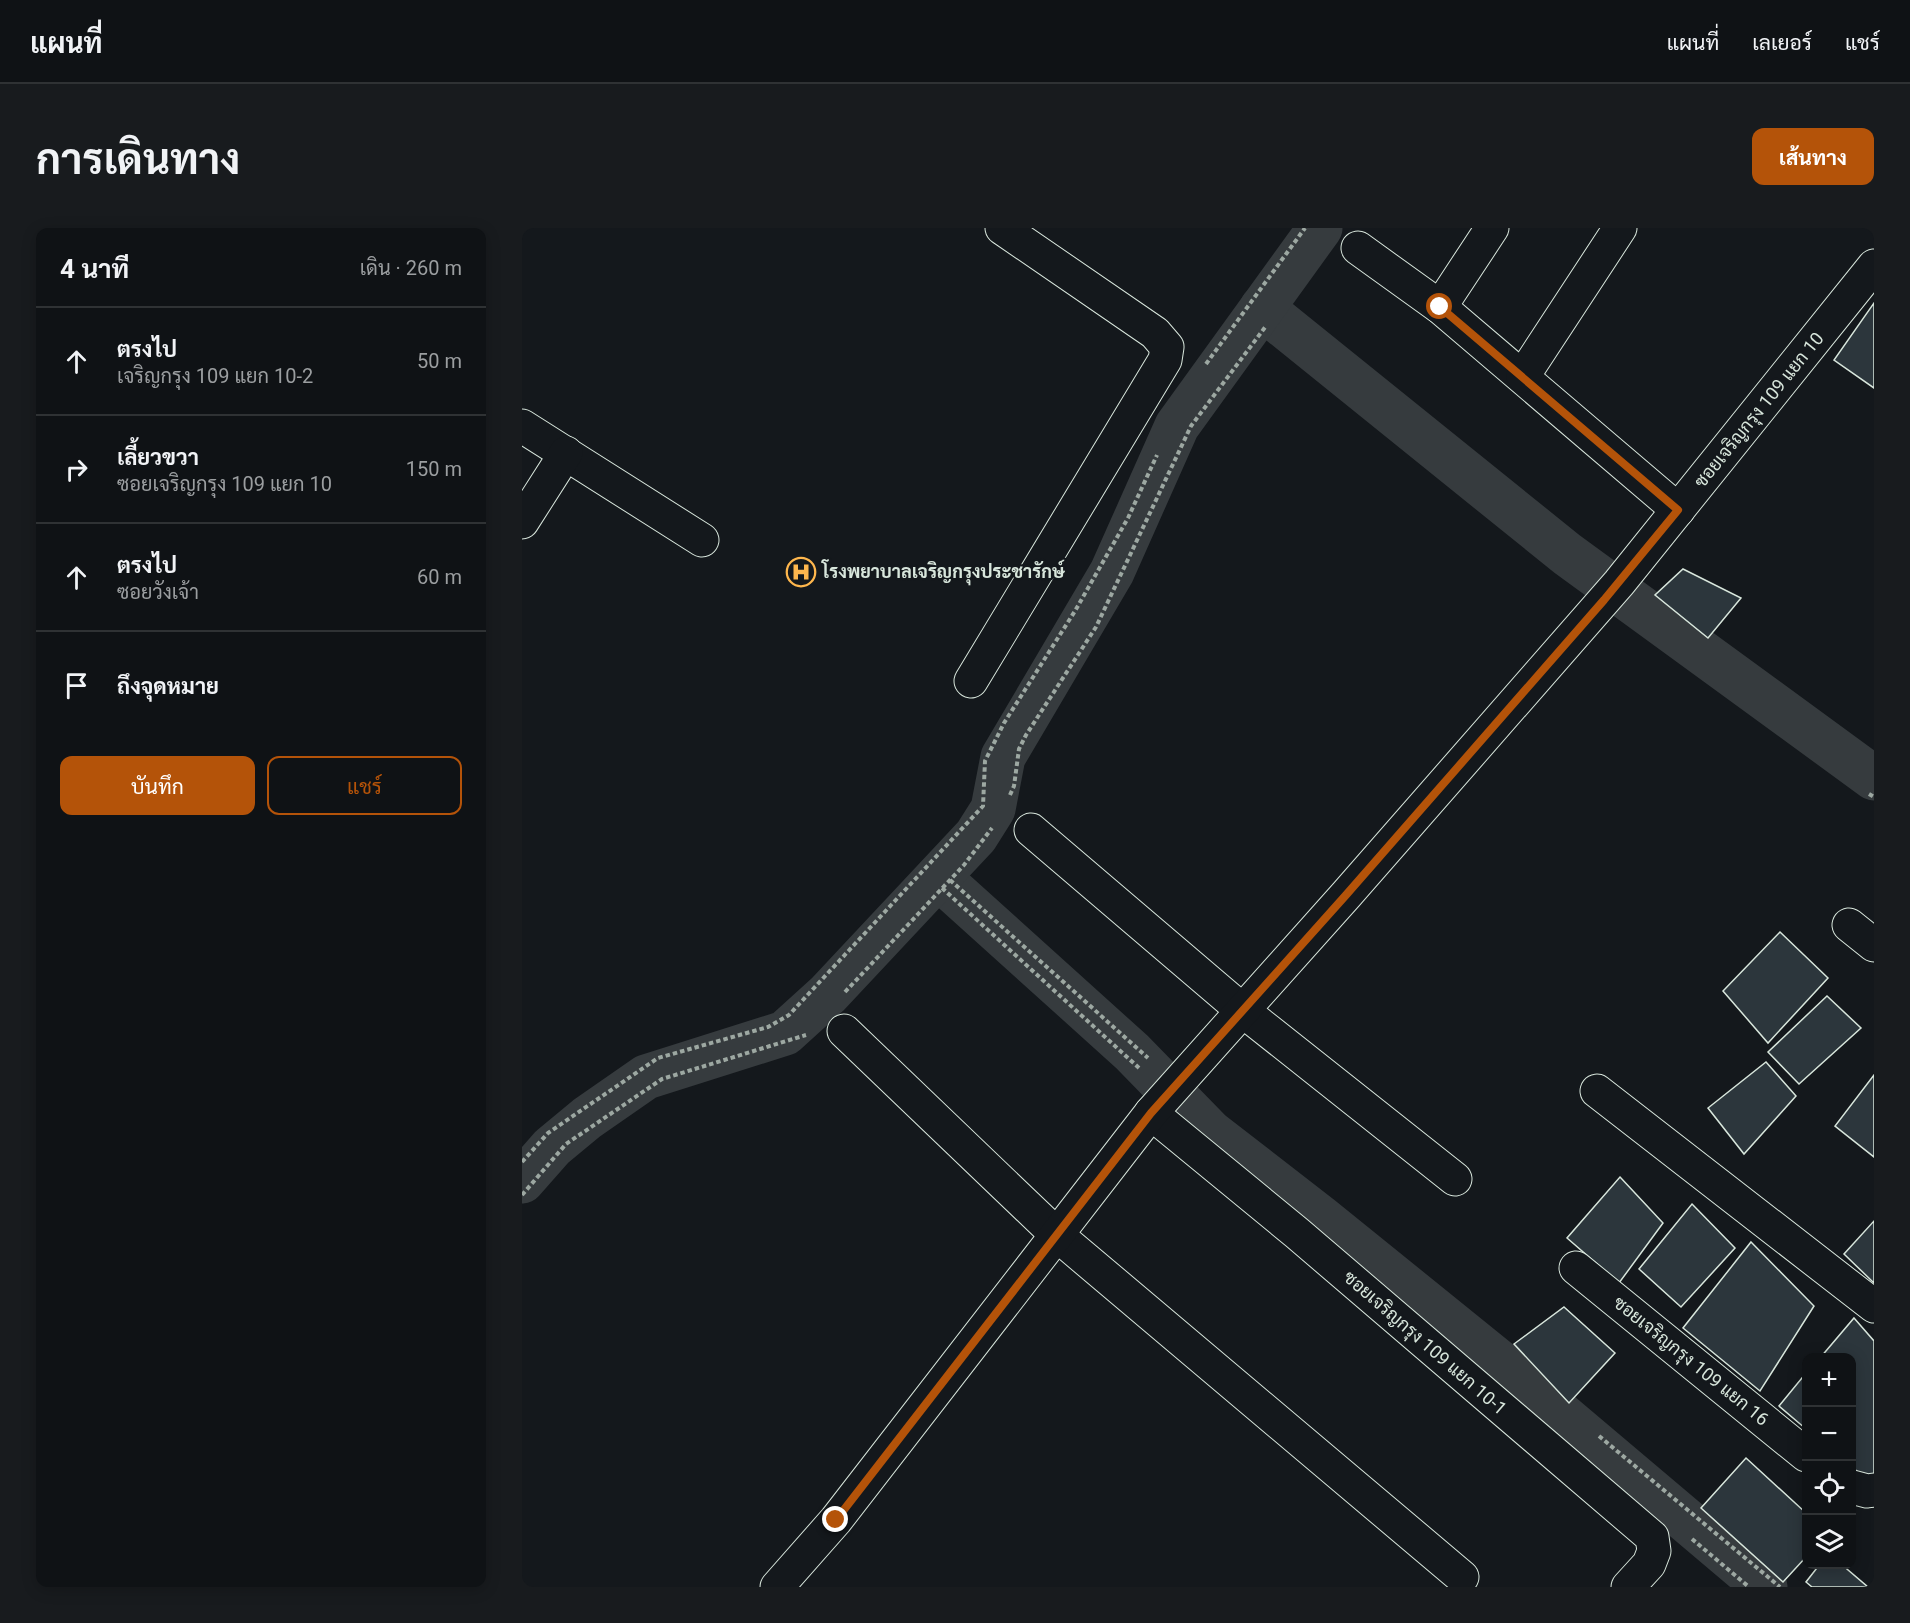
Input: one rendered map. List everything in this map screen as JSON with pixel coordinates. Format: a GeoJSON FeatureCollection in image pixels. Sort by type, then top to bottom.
{"type":"FeatureCollection","features":[{"type":"Feature","properties":{"kind":"street"},"geometry":{"type":"LineString","coordinates":[[971,681],[1165,360],[1167,347],[1155,333],[1002,228]]}},
{"type":"Feature","properties":{"kind":"street"},"geometry":{"type":"LineString","coordinates":[[1440,307],[1492,228]]}},
{"type":"Feature","properties":{"kind":"street"},"geometry":{"type":"LineString","coordinates":[[1523,376],[1620,228]]}},
{"type":"Feature","properties":{"kind":"street"},"geometry":{"type":"LineString","coordinates":[[1358,249],[1440,307],[1678,510]]}},
{"type":"Feature","properties":{"kind":"street","name":"ซอยเจริญกรุง 109 แยก 10"},"geometry":{"type":"LineString","coordinates":[[777,1587],[836,1520],[1164,1099],[1612,591],[1874,266]]}},
{"type":"Feature","properties":{"kind":"street"},"geometry":{"type":"LineString","coordinates":[[522,426],[702,540]]}},
{"type":"Feature","properties":{"kind":"street"},"geometry":{"type":"LineString","coordinates":[[522,522],[566,453]]}},
{"type":"Feature","properties":{"kind":"street"},"geometry":{"type":"LineString","coordinates":[[1031,830],[1242,1010],[1455,1179]]}},
{"type":"Feature","properties":{"kind":"street"},"geometry":{"type":"LineString","coordinates":[[844,1031],[1057,1235],[1462,1576]]}},
{"type":"Feature","properties":{"kind":"street"},"geometry":{"type":"LineString","coordinates":[[1597,1091],[1874,1306]]}},
{"type":"Feature","properties":{"kind":"street","name":"ซอยเจริญกรุง 109 แยก 10-1"},"geometry":{"type":"LineString","coordinates":[[1164,1099],[1297,1233],[1652,1537],[1654,1551],[1648,1564],[1628,1587]]}},
{"type":"Feature","properties":{"kind":"street","name":"ซอยเจริญกรุง 109 แยก 16"},"geometry":{"type":"LineString","coordinates":[[1576,1268],[1802,1452]]}},
{"type":"Feature","properties":{"kind":"street"},"geometry":{"type":"LineString","coordinates":[[1856,1488],[1874,1490]]}},
{"type":"Feature","properties":{"kind":"path"},"geometry":{"type":"LineString","coordinates":[[1201,371],[1305,228]]}},
{"type":"Feature","properties":{"kind":"path"},"geometry":{"type":"LineString","coordinates":[[1007,804],[1014,786],[1022,742],[1096,627],[1191,426],[1266,326]]}},
{"type":"Feature","properties":{"kind":"path"},"geometry":{"type":"LineString","coordinates":[[522,1162],[548,1133],[657,1058],[768,1027],[789,1015],[983,806],[986,761],[1004,723],[1075,611],[1128,518],[1158,454]]}},
{"type":"Feature","properties":{"kind":"path"},"geometry":{"type":"LineString","coordinates":[[1869,794],[1874,797]]}},
{"type":"Feature","properties":{"kind":"path"},"geometry":{"type":"LineString","coordinates":[[845,993],[964,865],[997,821]]}},
{"type":"Feature","properties":{"kind":"path"},"geometry":{"type":"LineString","coordinates":[[522,1195],[566,1144],[662,1079],[804,1036],[812,1028]]}},
{"type":"Feature","properties":{"kind":"building"},"geometry":{"type":"Polygon","coordinates":[[[1874,303],[1874,388],[1834,360],[1874,303]]]}},
{"type":"Feature","properties":{"kind":"building"},"geometry":{"type":"Polygon","coordinates":[[[1683,569],[1741,598],[1708,638],[1655,595],[1683,569]]]}},
{"type":"Feature","properties":{"kind":"building"},"geometry":{"type":"Polygon","coordinates":[[[1780,932],[1828,978],[1768,1043],[1723,991],[1780,932]]]}},
{"type":"Feature","properties":{"kind":"building"},"geometry":{"type":"Polygon","coordinates":[[[1827,996],[1861,1028],[1799,1084],[1768,1052],[1827,996]]]}},
{"type":"Feature","properties":{"kind":"building"},"geometry":{"type":"Polygon","coordinates":[[[1766,1062],[1796,1096],[1744,1154],[1708,1108],[1766,1062]]]}},
{"type":"Feature","properties":{"kind":"building"},"geometry":{"type":"Polygon","coordinates":[[[1874,1075],[1874,1157],[1835,1126],[1874,1075]]]}},
{"type":"Feature","properties":{"kind":"building"},"geometry":{"type":"Polygon","coordinates":[[[1620,1177],[1663,1223],[1619,1283],[1567,1238],[1620,1177]]]}},
{"type":"Feature","properties":{"kind":"building"},"geometry":{"type":"Polygon","coordinates":[[[1692,1204],[1735,1248],[1681,1307],[1639,1269],[1692,1204]]]}},
{"type":"Feature","properties":{"kind":"building"},"geometry":{"type":"Polygon","coordinates":[[[1874,1221],[1874,1283],[1844,1254],[1874,1221]]]}},
{"type":"Feature","properties":{"kind":"building"},"geometry":{"type":"Polygon","coordinates":[[[1751,1242],[1814,1306],[1760,1391],[1683,1328],[1751,1242]]]}},
{"type":"Feature","properties":{"kind":"building"},"geometry":{"type":"Polygon","coordinates":[[[1564,1307],[1615,1353],[1569,1403],[1514,1344],[1564,1307]]]}},
{"type":"Feature","properties":{"kind":"building"},"geometry":{"type":"Polygon","coordinates":[[[1854,1318],[1874,1341],[1874,1485],[1856,1470],[1856,1353],[1824,1353],[1854,1318]]]}},
{"type":"Feature","properties":{"kind":"building"},"geometry":{"type":"Polygon","coordinates":[[[1802,1378],[1802,1426],[1779,1406],[1802,1378]]]}},
{"type":"Feature","properties":{"kind":"building"},"geometry":{"type":"Polygon","coordinates":[[[1746,1458],[1802,1509],[1802,1561],[1783,1582],[1701,1508],[1746,1458]]]}},
{"type":"Feature","properties":{"kind":"building"},"geometry":{"type":"Polygon","coordinates":[[[1816,1569],[1847,1569],[1868,1587],[1812,1587],[1806,1582],[1816,1569]]]}},
{"type":"Feature","properties":{"kind":"waterway"},"geometry":{"type":"LineString","coordinates":[[522,1181],[552,1147],[587,1118],[646,1077],[785,1033],[828,994],[976,836],[993,809],[1003,757],[1112,572],[1177,426],[1320,228]]}},
{"type":"Feature","properties":{"kind":"waterway"},"geometry":{"type":"LineString","coordinates":[[1262,308],[1567,554],[1874,778]]}},
{"type":"Feature","properties":{"kind":"waterway"},"geometry":{"type":"LineString","coordinates":[[938,877],[1132,1052],[1210,1132],[1321,1218],[1499,1362],[1765,1587]]}},
{"type":"Feature","properties":{"kind":"place","name":"โรงพยาบาลเจริญกรุงประชารักษ์"},"geometry":{"type":"Point","coordinates":[801,572]}},
{"type":"Feature","properties":{"kind":"route"},"geometry":{"type":"LineString","coordinates":[[836,1520],[1151,1113],[1346,895],[1604,600],[1678,510],[1440,307]]}}]}
